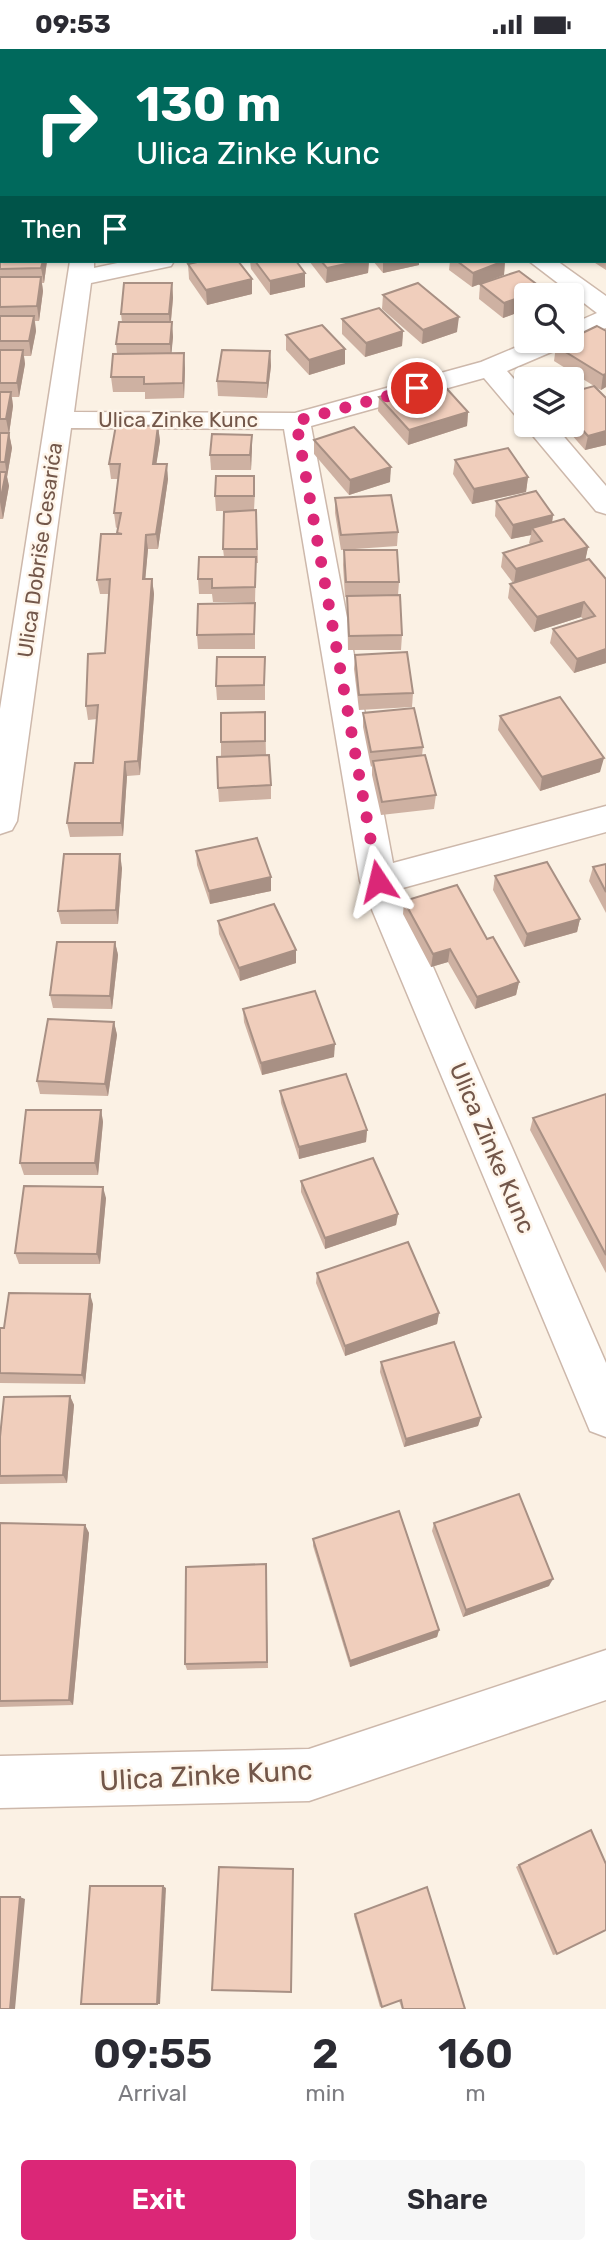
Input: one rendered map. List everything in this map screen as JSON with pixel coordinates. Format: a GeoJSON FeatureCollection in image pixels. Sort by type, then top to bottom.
{"type":"FeatureCollection","features":[{"type":"Feature","properties":{"kind":"street","name":"Ulica Dobriše Cesarića"},"geometry":{"type":"LineString","coordinates":[[0,821],[81,269],[142,263]]}},
{"type":"Feature","properties":{"kind":"street"},"geometry":{"type":"LineString","coordinates":[[544,263],[606,308]]}},
{"type":"Feature","properties":{"kind":"street"},"geometry":{"type":"LineString","coordinates":[[584,328],[606,319]]}},
{"type":"Feature","properties":{"kind":"street","name":"Ulica Zinke Kunc"},"geometry":{"type":"LineString","coordinates":[[60,420],[296,421],[490,368],[526,353]]}},
{"type":"Feature","properties":{"kind":"street"},"geometry":{"type":"LineString","coordinates":[[490,368],[514,396]]}},
{"type":"Feature","properties":{"kind":"street","name":"Ulica Zinke Kunc"},"geometry":{"type":"LineString","coordinates":[[296,421],[378,881],[606,1415]]}},
{"type":"Feature","properties":{"kind":"street"},"geometry":{"type":"LineString","coordinates":[[549,437],[606,505]]}},
{"type":"Feature","properties":{"kind":"street"},"geometry":{"type":"LineString","coordinates":[[378,881],[606,819]]}},
{"type":"Feature","properties":{"kind":"street","name":"Ulica Zinke Kunc"},"geometry":{"type":"LineString","coordinates":[[0,1782],[309,1775],[606,1675]]}},
{"type":"Feature","properties":{"kind":"building"},"geometry":{"type":"Polygon","coordinates":[[[0,263],[42,263],[41,268],[0,269],[0,263]]]}},
{"type":"Feature","properties":{"kind":"building"},"geometry":{"type":"Polygon","coordinates":[[[240,263],[252,279],[206,290],[188,264],[240,263]]]}},
{"type":"Feature","properties":{"kind":"building"},"geometry":{"type":"Polygon","coordinates":[[[256,263],[298,263],[305,273],[270,281],[256,263]]]}},
{"type":"Feature","properties":{"kind":"building"},"geometry":{"type":"Polygon","coordinates":[[[323,263],[351,263],[327,268],[323,263]]]}},
{"type":"Feature","properties":{"kind":"building"},"geometry":{"type":"Polygon","coordinates":[[[460,263],[499,263],[473,273],[460,263]]]}},
{"type":"Feature","properties":{"kind":"building"},"geometry":{"type":"Polygon","coordinates":[[[519,271],[535,283],[514,283],[514,299],[504,303],[480,284],[519,271]]]}},
{"type":"Feature","properties":{"kind":"building"},"geometry":{"type":"Polygon","coordinates":[[[0,277],[41,277],[37,306],[0,307],[0,277]]]}},
{"type":"Feature","properties":{"kind":"building"},"geometry":{"type":"Polygon","coordinates":[[[124,283],[172,283],[169,314],[121,314],[124,283]]]}},
{"type":"Feature","properties":{"kind":"building"},"geometry":{"type":"Polygon","coordinates":[[[418,283],[459,317],[423,330],[383,295],[418,283]]]}},
{"type":"Feature","properties":{"kind":"building"},"geometry":{"type":"Polygon","coordinates":[[[379,308],[403,331],[366,343],[342,319],[379,308]]]}},
{"type":"Feature","properties":{"kind":"building"},"geometry":{"type":"Polygon","coordinates":[[[0,316],[34,316],[29,341],[0,341],[0,316]]]}},
{"type":"Feature","properties":{"kind":"building"},"geometry":{"type":"Polygon","coordinates":[[[119,322],[172,322],[170,344],[116,344],[119,322]]]}},
{"type":"Feature","properties":{"kind":"building"},"geometry":{"type":"Polygon","coordinates":[[[322,325],[345,349],[309,360],[286,335],[322,325]]]}},
{"type":"Feature","properties":{"kind":"building"},"geometry":{"type":"Polygon","coordinates":[[[597,326],[606,331],[606,374],[603,375],[567,353],[584,353],[584,332],[597,326]]]}},
{"type":"Feature","properties":{"kind":"building"},"geometry":{"type":"Polygon","coordinates":[[[0,350],[23,350],[17,383],[0,383],[0,350]]]}},
{"type":"Feature","properties":{"kind":"building"},"geometry":{"type":"Polygon","coordinates":[[[222,350],[270,351],[267,383],[217,381],[222,350]]]}},
{"type":"Feature","properties":{"kind":"building"},"geometry":{"type":"Polygon","coordinates":[[[184,353],[183,383],[144,384],[144,377],[111,377],[113,354],[184,353]]]}},
{"type":"Feature","properties":{"kind":"building"},"geometry":{"type":"Polygon","coordinates":[[[438,379],[468,412],[409,430],[379,397],[438,379]]]}},
{"type":"Feature","properties":{"kind":"building"},"geometry":{"type":"Polygon","coordinates":[[[594,386],[606,398],[606,431],[588,436],[584,432],[584,389],[594,386]]]}},
{"type":"Feature","properties":{"kind":"building"},"geometry":{"type":"Polygon","coordinates":[[[0,392],[11,392],[6,419],[0,419],[0,392]]]}},
{"type":"Feature","properties":{"kind":"building"},"geometry":{"type":"Polygon","coordinates":[[[116,425],[158,426],[153,464],[167,464],[156,534],[146,535],[143,579],[152,579],[138,761],[125,762],[121,823],[67,823],[75,763],[93,763],[98,705],[86,706],[88,654],[105,653],[110,579],[97,580],[101,534],[122,534],[117,533],[121,513],[114,513],[120,464],[109,464],[116,425]]]}},
{"type":"Feature","properties":{"kind":"building"},"geometry":{"type":"Polygon","coordinates":[[[354,427],[391,467],[350,480],[314,440],[354,427]]]}},
{"type":"Feature","properties":{"kind":"building"},"geometry":{"type":"Polygon","coordinates":[[[0,433],[9,433],[5,462],[0,462],[0,433]]]}},
{"type":"Feature","properties":{"kind":"building"},"geometry":{"type":"Polygon","coordinates":[[[212,434],[252,435],[250,455],[210,455],[212,434]]]}},
{"type":"Feature","properties":{"kind":"building"},"geometry":{"type":"Polygon","coordinates":[[[508,448],[528,477],[474,489],[455,460],[508,448]]]}},
{"type":"Feature","properties":{"kind":"building"},"geometry":{"type":"Polygon","coordinates":[[[0,472],[6,472],[0,502],[0,472]]]}},
{"type":"Feature","properties":{"kind":"building"},"geometry":{"type":"Polygon","coordinates":[[[216,476],[254,476],[254,496],[215,496],[216,476]]]}},
{"type":"Feature","properties":{"kind":"building"},"geometry":{"type":"Polygon","coordinates":[[[536,491],[553,515],[513,525],[496,501],[536,491]]]}},
{"type":"Feature","properties":{"kind":"building"},"geometry":{"type":"Polygon","coordinates":[[[391,495],[398,532],[341,535],[335,498],[391,495]]]}},
{"type":"Feature","properties":{"kind":"building"},"geometry":{"type":"Polygon","coordinates":[[[256,510],[257,549],[223,549],[224,512],[256,510]]]}},
{"type":"Feature","properties":{"kind":"building"},"geometry":{"type":"Polygon","coordinates":[[[564,519],[588,547],[516,569],[503,553],[542,541],[532,528],[564,519]]]}},
{"type":"Feature","properties":{"kind":"building"},"geometry":{"type":"Polygon","coordinates":[[[344,550],[397,550],[399,582],[346,582],[344,550]]]}},
{"type":"Feature","properties":{"kind":"building"},"geometry":{"type":"Polygon","coordinates":[[[199,557],[256,557],[255,587],[212,588],[212,579],[198,579],[199,557]]]}},
{"type":"Feature","properties":{"kind":"building"},"geometry":{"type":"Polygon","coordinates":[[[589,559],[606,579],[606,649],[577,659],[553,629],[595,616],[584,602],[537,617],[510,584],[589,559]]]}},
{"type":"Feature","properties":{"kind":"building"},"geometry":{"type":"Polygon","coordinates":[[[400,595],[402,635],[349,636],[347,596],[400,595]]]}},
{"type":"Feature","properties":{"kind":"building"},"geometry":{"type":"Polygon","coordinates":[[[255,603],[254,634],[197,635],[198,604],[255,603]]]}},
{"type":"Feature","properties":{"kind":"building"},"geometry":{"type":"Polygon","coordinates":[[[407,652],[413,693],[359,695],[355,655],[407,652]]]}},
{"type":"Feature","properties":{"kind":"building"},"geometry":{"type":"Polygon","coordinates":[[[217,657],[265,657],[264,685],[216,686],[217,657]]]}},
{"type":"Feature","properties":{"kind":"building"},"geometry":{"type":"Polygon","coordinates":[[[560,697],[604,758],[542,777],[500,716],[560,697]]]}},
{"type":"Feature","properties":{"kind":"building"},"geometry":{"type":"Polygon","coordinates":[[[414,708],[423,747],[371,752],[363,713],[414,708]]]}},
{"type":"Feature","properties":{"kind":"building"},"geometry":{"type":"Polygon","coordinates":[[[265,712],[265,741],[221,742],[221,713],[265,712]]]}},
{"type":"Feature","properties":{"kind":"building"},"geometry":{"type":"Polygon","coordinates":[[[269,755],[271,785],[218,788],[217,757],[269,755]]]}},
{"type":"Feature","properties":{"kind":"building"},"geometry":{"type":"Polygon","coordinates":[[[425,755],[436,795],[382,802],[373,761],[425,755]]]}},
{"type":"Feature","properties":{"kind":"building"},"geometry":{"type":"Polygon","coordinates":[[[257,838],[271,877],[209,891],[196,851],[257,838]]]}},
{"type":"Feature","properties":{"kind":"building"},"geometry":{"type":"Polygon","coordinates":[[[64,854],[120,854],[116,910],[58,911],[64,854]]]}},
{"type":"Feature","properties":{"kind":"building"},"geometry":{"type":"Polygon","coordinates":[[[547,862],[580,919],[527,934],[495,876],[547,862]]]}},
{"type":"Feature","properties":{"kind":"building"},"geometry":{"type":"Polygon","coordinates":[[[606,864],[606,892],[593,867],[606,864]]]}},
{"type":"Feature","properties":{"kind":"building"},"geometry":{"type":"Polygon","coordinates":[[[457,885],[487,939],[493,937],[519,982],[477,997],[450,949],[433,954],[404,901],[457,885]]]}},
{"type":"Feature","properties":{"kind":"building"},"geometry":{"type":"Polygon","coordinates":[[[274,904],[296,950],[239,968],[218,921],[274,904]]]}},
{"type":"Feature","properties":{"kind":"building"},"geometry":{"type":"Polygon","coordinates":[[[57,942],[115,942],[110,996],[50,995],[57,942]]]}},
{"type":"Feature","properties":{"kind":"building"},"geometry":{"type":"Polygon","coordinates":[[[315,991],[335,1044],[261,1063],[243,1009],[315,991]]]}},
{"type":"Feature","properties":{"kind":"building"},"geometry":{"type":"Polygon","coordinates":[[[48,1019],[114,1022],[105,1084],[37,1081],[48,1019]]]}},
{"type":"Feature","properties":{"kind":"building"},"geometry":{"type":"Polygon","coordinates":[[[346,1074],[367,1130],[299,1147],[280,1091],[346,1074]]]}},
{"type":"Feature","properties":{"kind":"building"},"geometry":{"type":"Polygon","coordinates":[[[606,1094],[606,1255],[533,1118],[606,1094]]]}},
{"type":"Feature","properties":{"kind":"building"},"geometry":{"type":"Polygon","coordinates":[[[26,1110],[101,1110],[95,1163],[20,1163],[26,1110]]]}},
{"type":"Feature","properties":{"kind":"building"},"geometry":{"type":"Polygon","coordinates":[[[373,1158],[398,1214],[325,1238],[301,1181],[373,1158]]]}},
{"type":"Feature","properties":{"kind":"building"},"geometry":{"type":"Polygon","coordinates":[[[24,1186],[103,1187],[97,1254],[15,1253],[24,1186]]]}},
{"type":"Feature","properties":{"kind":"building"},"geometry":{"type":"Polygon","coordinates":[[[408,1242],[439,1313],[345,1346],[317,1273],[408,1242]]]}},
{"type":"Feature","properties":{"kind":"building"},"geometry":{"type":"Polygon","coordinates":[[[9,1293],[90,1294],[82,1375],[0,1373],[0,1328],[4,1328],[9,1293]]]}},
{"type":"Feature","properties":{"kind":"building"},"geometry":{"type":"Polygon","coordinates":[[[454,1342],[481,1417],[406,1439],[381,1362],[454,1342]]]}},
{"type":"Feature","properties":{"kind":"building"},"geometry":{"type":"Polygon","coordinates":[[[70,1396],[63,1475],[0,1476],[4,1397],[70,1396]]]}},
{"type":"Feature","properties":{"kind":"building"},"geometry":{"type":"Polygon","coordinates":[[[519,1494],[553,1579],[466,1610],[434,1523],[519,1494]]]}},
{"type":"Feature","properties":{"kind":"building"},"geometry":{"type":"Polygon","coordinates":[[[399,1511],[439,1630],[350,1661],[313,1539],[399,1511]]]}},
{"type":"Feature","properties":{"kind":"building"},"geometry":{"type":"Polygon","coordinates":[[[0,1523],[85,1525],[69,1700],[0,1701],[0,1523]]]}},
{"type":"Feature","properties":{"kind":"building"},"geometry":{"type":"Polygon","coordinates":[[[266,1564],[267,1662],[185,1664],[186,1567],[266,1564]]]}},
{"type":"Feature","properties":{"kind":"building"},"geometry":{"type":"Polygon","coordinates":[[[591,1830],[606,1864],[606,1930],[557,1954],[519,1865],[591,1830]]]}},
{"type":"Feature","properties":{"kind":"building"},"geometry":{"type":"Polygon","coordinates":[[[219,1867],[293,1869],[291,1992],[212,1990],[219,1867]]]}},
{"type":"Feature","properties":{"kind":"building"},"geometry":{"type":"Polygon","coordinates":[[[90,1886],[163,1886],[157,2004],[81,2004],[90,1886]]]}},
{"type":"Feature","properties":{"kind":"building"},"geometry":{"type":"Polygon","coordinates":[[[427,1887],[465,2009],[403,2009],[401,2000],[382,2007],[355,1914],[427,1887]]]}},
{"type":"Feature","properties":{"kind":"building"},"geometry":{"type":"Polygon","coordinates":[[[0,1897],[20,1897],[10,2009],[0,2009],[0,1897]]]}},
{"type":"Feature","properties":{"kind":"route"},"geometry":{"type":"LineString","coordinates":[[378,881],[296,421],[417,388]]}}]}
